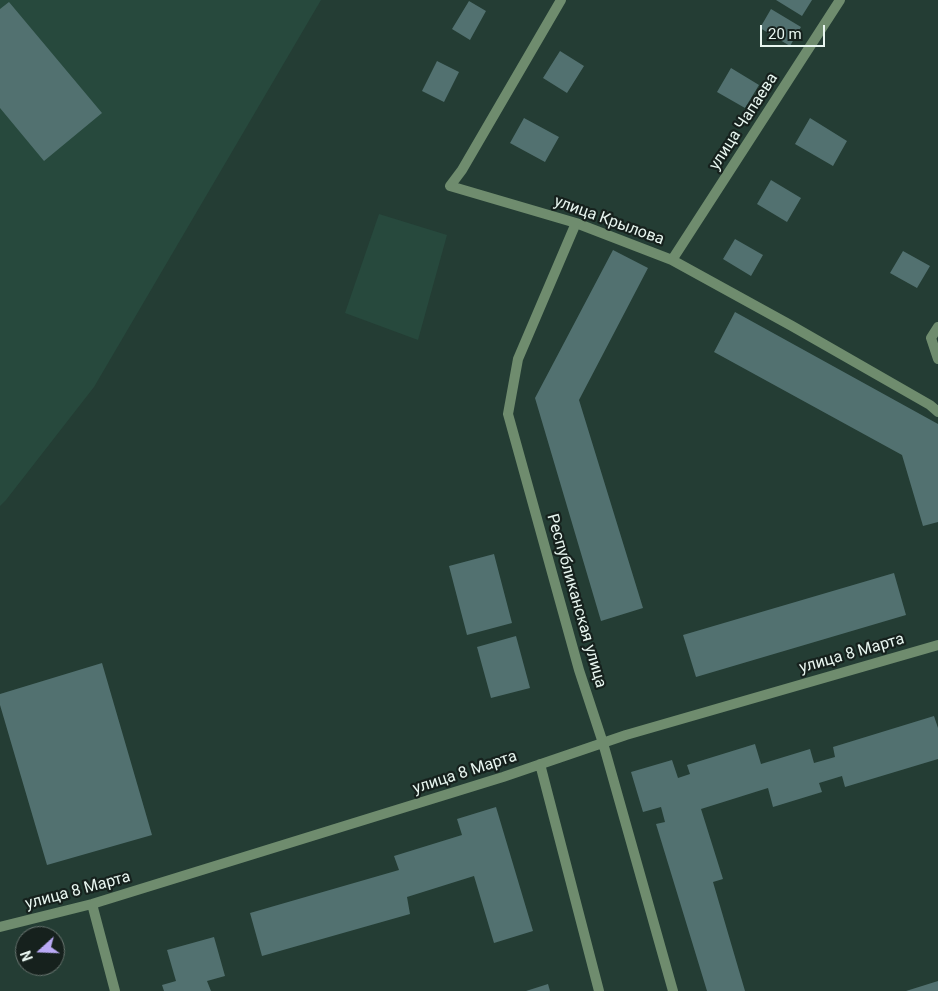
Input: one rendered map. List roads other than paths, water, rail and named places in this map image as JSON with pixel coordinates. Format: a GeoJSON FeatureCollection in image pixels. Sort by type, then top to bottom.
{"type":"FeatureCollection","features":[{"type":"Feature","properties":{"kind":"street","name":"улица Крылова"},"geometry":{"type":"LineString","coordinates":[[561,0],[462,170],[450,186],[576,223],[672,260],[792,326],[930,405],[938,412]]}},
{"type":"Feature","properties":{"kind":"street","name":"улица Чапаева"},"geometry":{"type":"LineString","coordinates":[[672,260],[840,0]]}},
{"type":"Feature","properties":{"kind":"street","name":"Республиканская улица"},"geometry":{"type":"LineString","coordinates":[[576,223],[518,359],[508,414],[579,670],[603,743],[673,991]]}},
{"type":"Feature","properties":{"kind":"street"},"geometry":{"type":"LineString","coordinates":[[938,327],[931,338],[938,359]]}},
{"type":"Feature","properties":{"kind":"street","name":"улица 8 Марта"},"geometry":{"type":"LineString","coordinates":[[0,927],[92,904],[603,743],[938,645]]}},
{"type":"Feature","properties":{"kind":"street"},"geometry":{"type":"LineString","coordinates":[[540,764],[599,991]]}},
{"type":"Feature","properties":{"kind":"street"},"geometry":{"type":"LineString","coordinates":[[92,904],[115,991]]}}]}
